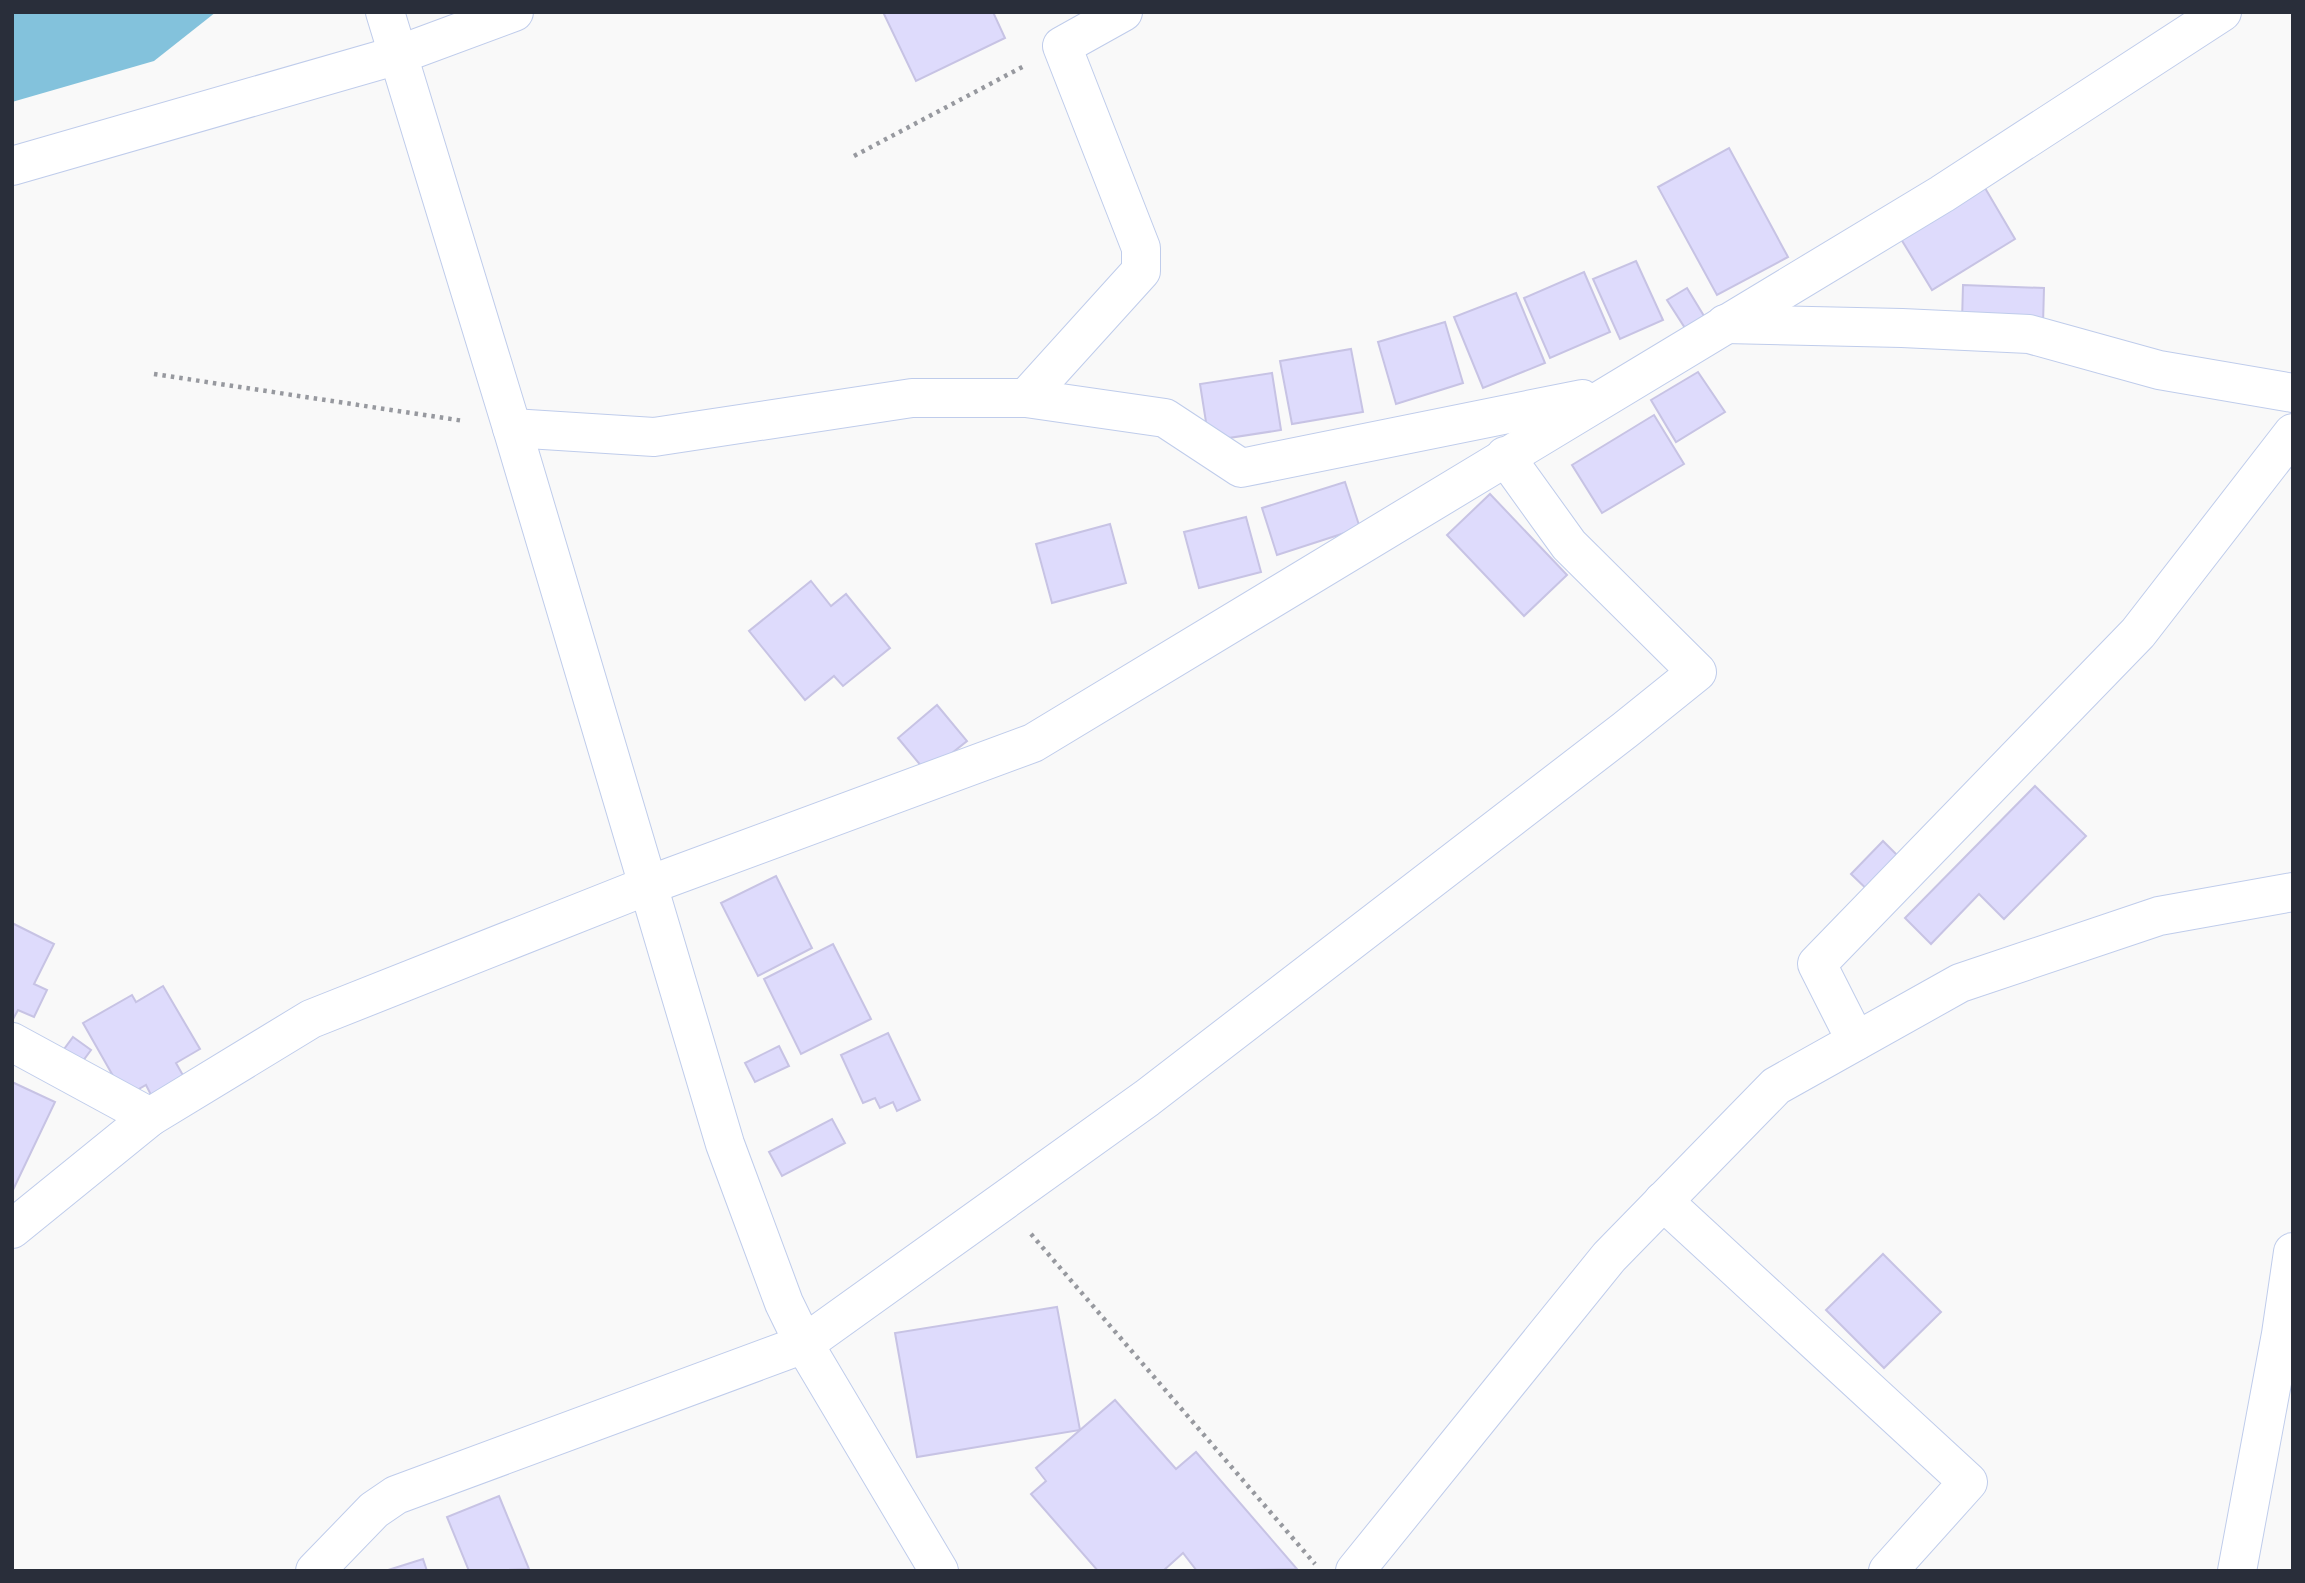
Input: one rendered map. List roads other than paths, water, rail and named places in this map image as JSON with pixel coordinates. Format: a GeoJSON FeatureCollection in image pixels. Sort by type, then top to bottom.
{"type":"FeatureCollection","features":[{"type":"Feature","properties":{"kind":"street"},"geometry":{"type":"LineString","coordinates":[[12,166],[390,30],[514,12]]}},
{"type":"Feature","properties":{"kind":"street"},"geometry":{"type":"LineString","coordinates":[[1027,398],[1141,271],[1141,248],[1062,46],[1123,12]]}},
{"type":"Feature","properties":{"kind":"street"},"geometry":{"type":"LineString","coordinates":[[12,1229],[150,1117],[311,1019],[649,885],[1033,743],[1942,194],[2222,12]]}},
{"type":"Feature","properties":{"kind":"street"},"geometry":{"type":"LineString","coordinates":[[390,30],[512,428],[725,1144],[784,1303],[804,1345],[939,1571]]}},
{"type":"Feature","properties":{"kind":"street"},"geometry":{"type":"LineString","coordinates":[[1725,324],[2029,334],[2159,370],[2293,393]]}},
{"type":"Feature","properties":{"kind":"street"},"geometry":{"type":"LineString","coordinates":[[512,428],[654,437],[912,398],[1027,398],[1165,418],[1241,468],[1609,393]]}},
{"type":"Feature","properties":{"kind":"street"},"geometry":{"type":"LineString","coordinates":[[1856,1041],[1817,964],[2138,633],[2293,433]]}},
{"type":"Feature","properties":{"kind":"street"},"geometry":{"type":"LineString","coordinates":[[315,1571],[374,1510],[396,1495],[804,1345],[1157,1089],[1697,672],[1569,545],[1505,456]]}},
{"type":"Feature","properties":{"kind":"street"},"geometry":{"type":"LineString","coordinates":[[1355,1571],[1609,1257],[1776,1086],[1960,983],[2158,916],[2293,892]]}},
{"type":"Feature","properties":{"kind":"street"},"geometry":{"type":"LineString","coordinates":[[12,1042],[150,1117]]}},
{"type":"Feature","properties":{"kind":"street"},"geometry":{"type":"LineString","coordinates":[[1663,1201],[1968,1482],[1888,1571]]}},
{"type":"Feature","properties":{"kind":"street"},"geometry":{"type":"LineString","coordinates":[[2237,1571],[2281,1334],[2293,1252]]}},
{"type":"Feature","properties":{"kind":"water"},"geometry":{"type":"Polygon","coordinates":[[[12,12],[216,12],[154,61],[12,102],[12,12]]]}}]}
